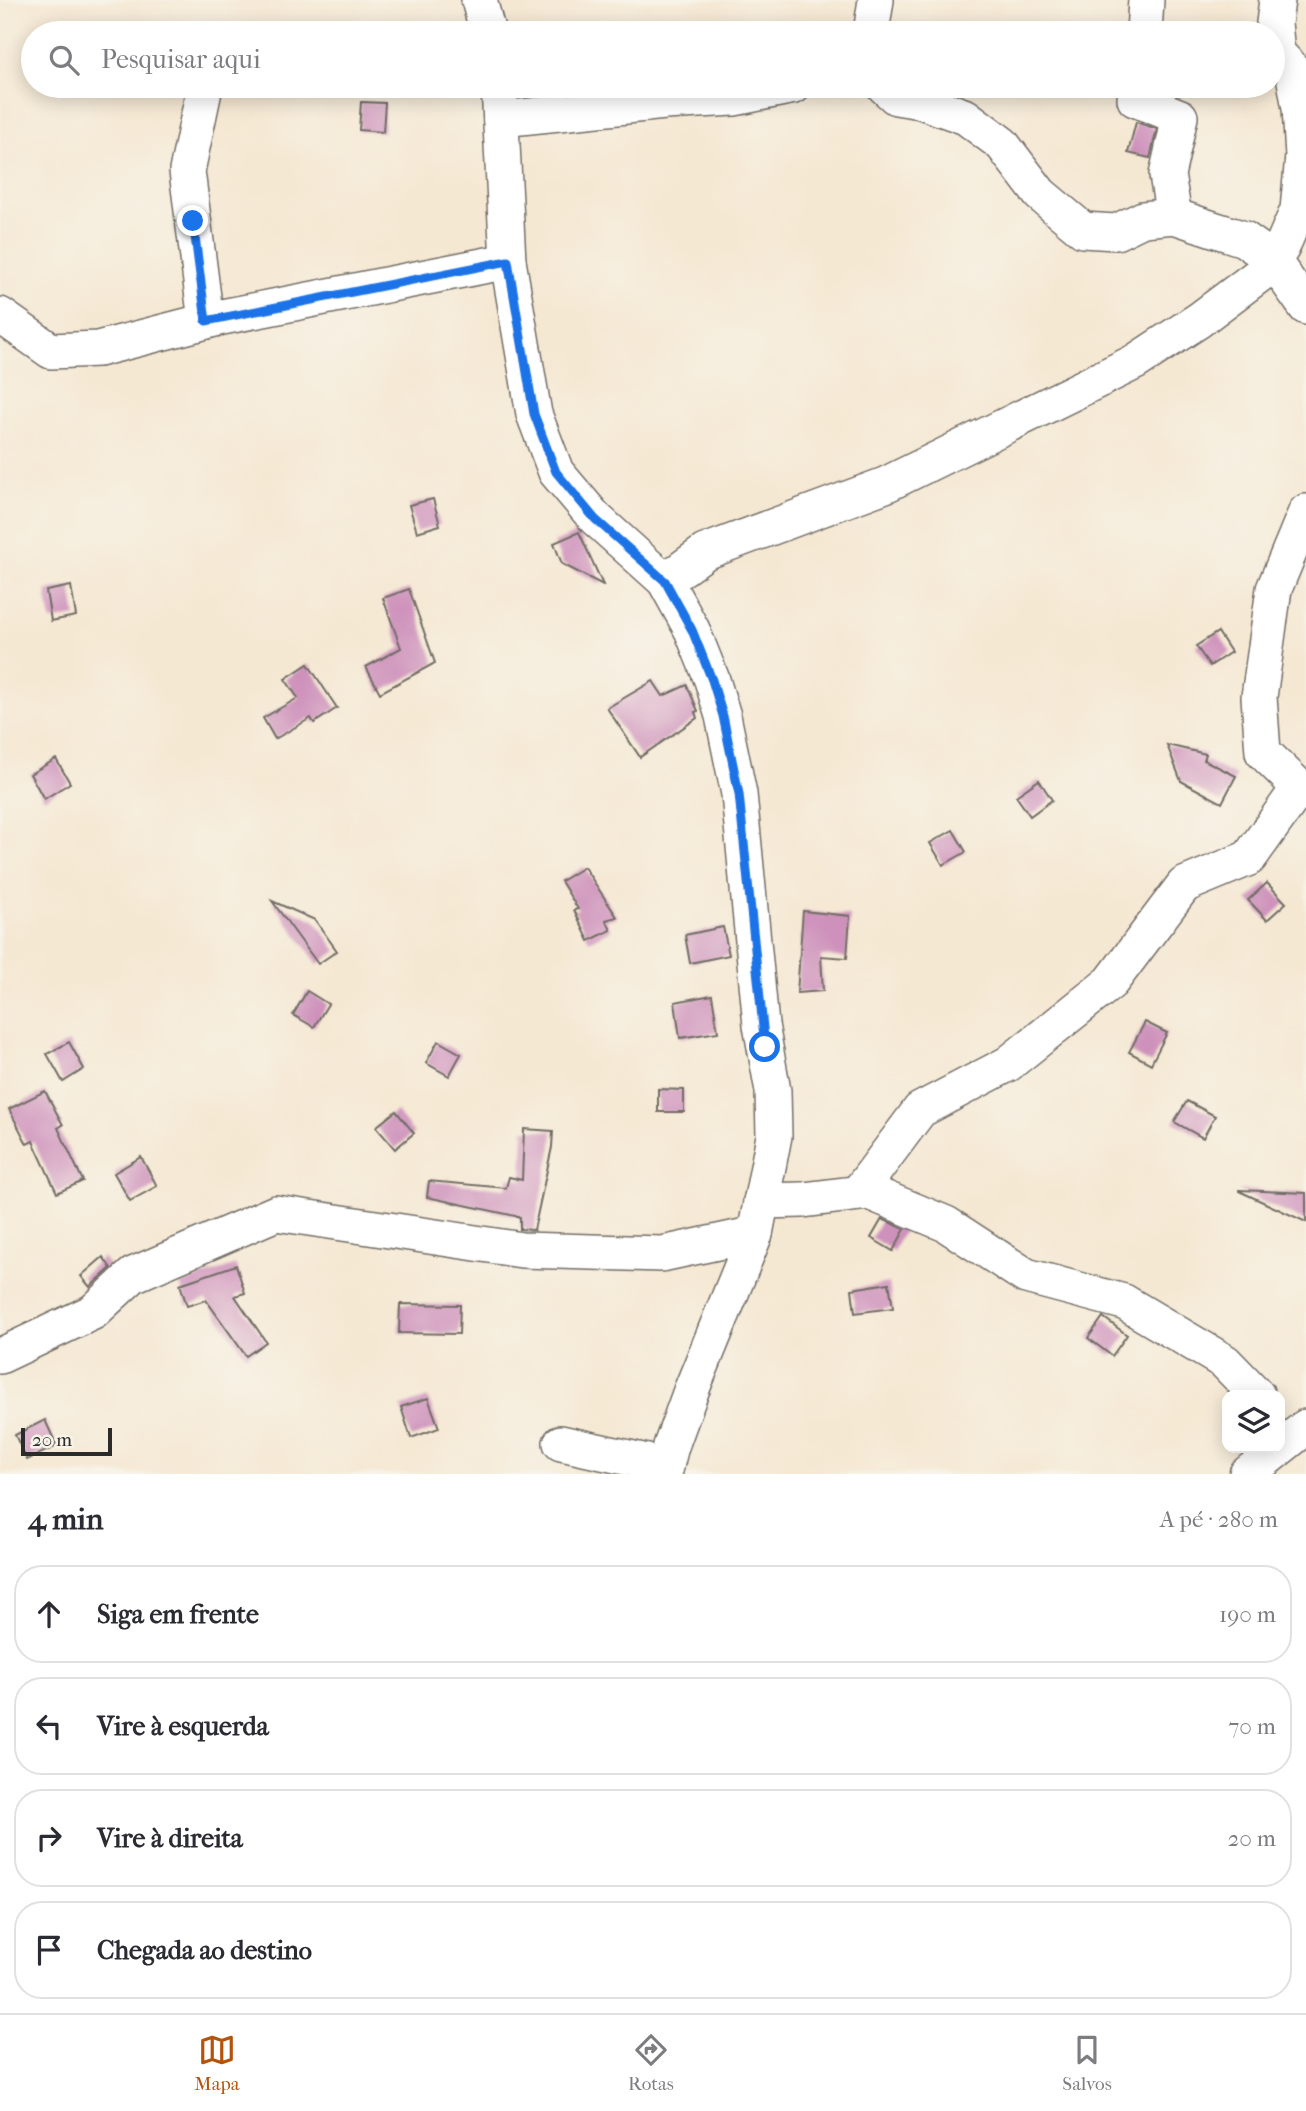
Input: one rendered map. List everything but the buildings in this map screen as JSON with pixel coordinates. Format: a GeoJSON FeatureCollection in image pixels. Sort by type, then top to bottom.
{"type":"FeatureCollection","features":[{"type":"Feature","properties":{"kind":"street"},"geometry":{"type":"LineString","coordinates":[[479,0],[485,21]]}},
{"type":"Feature","properties":{"kind":"street"},"geometry":{"type":"LineString","coordinates":[[873,21],[876,0]]}},
{"type":"Feature","properties":{"kind":"street"},"geometry":{"type":"LineString","coordinates":[[1145,21],[1146,0]]}},
{"type":"Feature","properties":{"kind":"street"},"geometry":{"type":"LineString","coordinates":[[1274,21],[1277,0]]}},
{"type":"Feature","properties":{"kind":"street"},"geometry":{"type":"LineString","coordinates":[[665,581],[705,552],[885,485],[1135,362],[1199,320],[1259,275],[1281,248],[1298,210],[1303,156],[1300,108],[1293,70],[1285,62]]}},
{"type":"Feature","properties":{"kind":"street"},"geometry":{"type":"LineString","coordinates":[[202,98],[187,171],[206,321]]}},
{"type":"Feature","properties":{"kind":"street"},"geometry":{"type":"LineString","coordinates":[[561,1443],[665,1470],[691,1391],[758,1218],[774,1136],[773,1091],[761,1025],[739,794],[723,716],[692,630],[665,581],[595,519],[556,472],[534,414],[508,261],[500,102],[665,102],[734,98]]}},
{"type":"Feature","properties":{"kind":"street"},"geometry":{"type":"LineString","coordinates":[[902,98],[921,101],[966,117],[1002,144],[1040,194],[1083,230],[1116,232],[1143,219],[1174,216],[1244,239],[1272,259],[1306,307]]}},
{"type":"Feature","properties":{"kind":"street"},"geometry":{"type":"LineString","coordinates":[[1135,98],[1180,117],[1167,175],[1174,216]]}},
{"type":"Feature","properties":{"kind":"street"},"geometry":{"type":"LineString","coordinates":[[0,315],[51,351],[98,349],[206,321],[508,261]]}},
{"type":"Feature","properties":{"kind":"street"},"geometry":{"type":"LineString","coordinates":[[858,1193],[919,1110],[1009,1065],[1111,982],[1184,885],[1249,858],[1303,791],[1263,752],[1259,697],[1274,589],[1306,512]]}},
{"type":"Feature","properties":{"kind":"street"},"geometry":{"type":"LineString","coordinates":[[0,1356],[93,1312],[133,1275],[276,1213],[522,1250],[662,1254],[803,1200],[869,1192],[946,1224],[1026,1276],[1124,1302],[1225,1362],[1252,1390]]}},
{"type":"Feature","properties":{"kind":"street"},"geometry":{"type":"LineString","coordinates":[[1247,1474],[1294,1427]]}},
{"type":"Feature","properties":{"kind":"route"},"geometry":{"type":"LineString","coordinates":[[193,221],[206,321],[508,261],[534,414],[556,472],[595,519],[665,581],[692,630],[712,680],[723,716],[739,794],[765,1047]]}}]}
